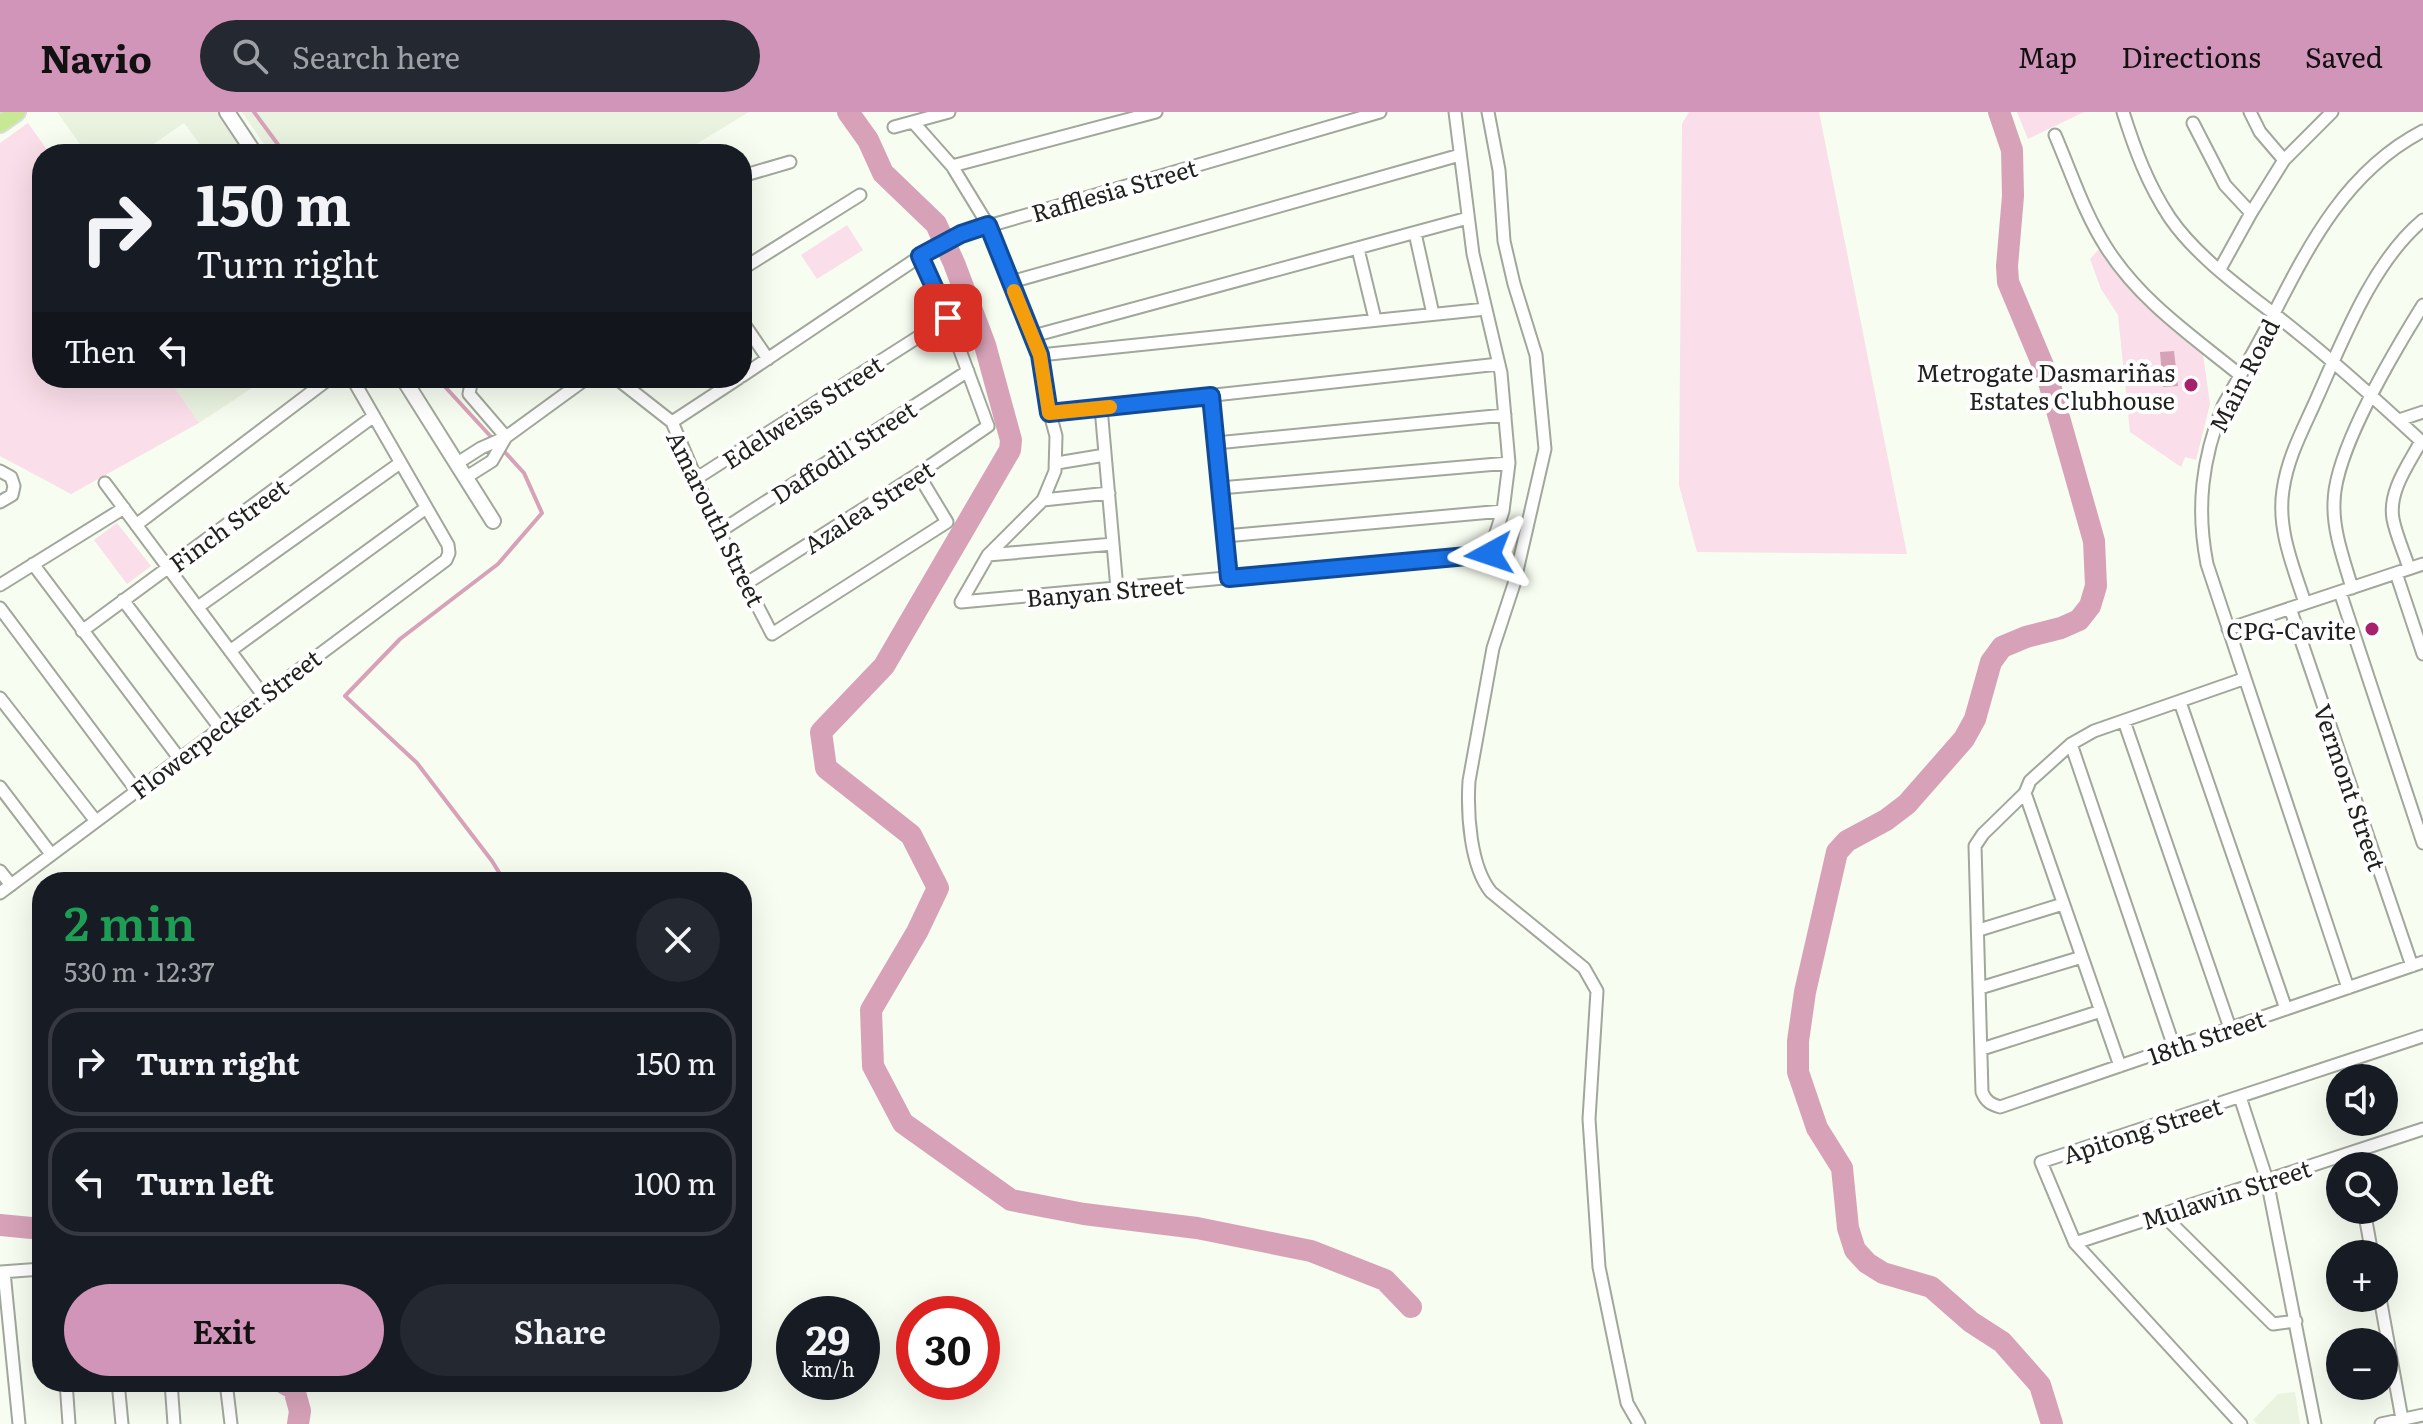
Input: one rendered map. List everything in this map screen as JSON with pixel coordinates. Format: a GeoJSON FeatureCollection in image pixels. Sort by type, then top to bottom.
{"type":"FeatureCollection","features":[{"type":"Feature","properties":{"kind":"main road"},"geometry":{"type":"LineString","coordinates":[[0,124],[17,112]]}},
{"type":"Feature","properties":{"kind":"street"},"geometry":{"type":"LineString","coordinates":[[227,112],[248,144]]}},
{"type":"Feature","properties":{"kind":"street"},"geometry":{"type":"LineString","coordinates":[[894,127],[949,112]]}},
{"type":"Feature","properties":{"kind":"street"},"geometry":{"type":"LineString","coordinates":[[952,166],[1156,112]]}},
{"type":"Feature","properties":{"kind":"street","name":"Rafflesia Street"},"geometry":{"type":"LineString","coordinates":[[752,370],[920,256],[961,234],[1380,112]]}},
{"type":"Feature","properties":{"kind":"street"},"geometry":{"type":"LineString","coordinates":[[1225,536],[1503,511],[1509,463],[1499,364],[1468,218],[1455,112]]}},
{"type":"Feature","properties":{"kind":"street"},"geometry":{"type":"LineString","coordinates":[[1488,112],[1499,170],[1504,241],[1536,355],[1545,449],[1514,584],[1493,648],[1468,801],[1477,870],[1483,883],[1584,968],[1597,991],[1589,1119],[1599,1267],[1627,1403],[1639,1424]]}},
{"type":"Feature","properties":{"kind":"street"},"geometry":{"type":"LineString","coordinates":[[2123,112],[2138,159],[2171,219],[2186,238],[2333,361],[2422,442],[2397,487],[2392,504],[2393,520],[2409,568]]}},
{"type":"Feature","properties":{"kind":"street"},"geometry":{"type":"LineString","coordinates":[[2250,112],[2260,132],[2284,160]]}},
{"type":"Feature","properties":{"kind":"street"},"geometry":{"type":"LineString","coordinates":[[2220,269],[2284,160],[2330,113]]}},
{"type":"Feature","properties":{"kind":"street"},"geometry":{"type":"LineString","coordinates":[[913,122],[952,166],[988,225],[1040,355],[1049,413],[1056,436],[1057,463],[1043,500],[988,555]]}},
{"type":"Feature","properties":{"kind":"street"},"geometry":{"type":"LineString","coordinates":[[2193,123],[2225,185],[2251,213]]}},
{"type":"Feature","properties":{"kind":"street","name":"Main Road"},"geometry":{"type":"LineString","coordinates":[[2348,988],[2207,564],[2200,500],[2205,457],[2214,429],[2321,226],[2375,163],[2423,131]]}},
{"type":"Feature","properties":{"kind":"street"},"geometry":{"type":"LineString","coordinates":[[2055,135],[2093,224],[2128,278],[2178,326],[2240,375]]}},
{"type":"Feature","properties":{"kind":"street"},"geometry":{"type":"LineString","coordinates":[[1011,282],[1460,155]]}},
{"type":"Feature","properties":{"kind":"street"},"geometry":{"type":"LineString","coordinates":[[752,173],[790,162]]}},
{"type":"Feature","properties":{"kind":"street"},"geometry":{"type":"LineString","coordinates":[[752,263],[860,195]]}},
{"type":"Feature","properties":{"kind":"street"},"geometry":{"type":"LineString","coordinates":[[1033,336],[1468,218]]}},
{"type":"Feature","properties":{"kind":"street"},"geometry":{"type":"LineString","coordinates":[[2305,603],[2284,538],[2283,489],[2295,445],[2333,361],[2390,257],[2423,220]]}},
{"type":"Feature","properties":{"kind":"street"},"geometry":{"type":"LineString","coordinates":[[1415,233],[1433,314]]}},
{"type":"Feature","properties":{"kind":"street"},"geometry":{"type":"LineString","coordinates":[[1358,249],[1375,319]]}},
{"type":"Feature","properties":{"kind":"street"},"geometry":{"type":"LineString","coordinates":[[920,256],[968,371]]}},
{"type":"Feature","properties":{"kind":"street"},"geometry":{"type":"LineString","coordinates":[[2423,305],[2347,449],[2337,476],[2333,500],[2346,590],[2423,843]]}},
{"type":"Feature","properties":{"kind":"street"},"geometry":{"type":"LineString","coordinates":[[1040,355],[1486,309]]}},
{"type":"Feature","properties":{"kind":"street","name":"Edelweiss Street"},"geometry":{"type":"LineString","coordinates":[[697,478],[948,318]]}},
{"type":"Feature","properties":{"kind":"street"},"geometry":{"type":"LineString","coordinates":[[752,336],[768,359]]}},
{"type":"Feature","properties":{"kind":"street"},"geometry":{"type":"LineString","coordinates":[[1049,413],[1499,364]]}},
{"type":"Feature","properties":{"kind":"street","name":"Azalea Street"},"geometry":{"type":"LineString","coordinates":[[747,583],[988,426],[968,371]]}},
{"type":"Feature","properties":{"kind":"street","name":"Daffodil Street"},"geometry":{"type":"LineString","coordinates":[[719,532],[968,371]]}},
{"type":"Feature","properties":{"kind":"street"},"geometry":{"type":"LineString","coordinates":[[136,525],[317,388]]}},
{"type":"Feature","properties":{"kind":"street"},"geometry":{"type":"LineString","coordinates":[[230,651],[426,508],[358,388]]}},
{"type":"Feature","properties":{"kind":"street"},"geometry":{"type":"LineString","coordinates":[[410,388],[493,521]]}},
{"type":"Feature","properties":{"kind":"street"},"geometry":{"type":"LineString","coordinates":[[470,388],[469,394],[506,437]]}},
{"type":"Feature","properties":{"kind":"street"},"geometry":{"type":"LineString","coordinates":[[456,464],[506,437],[573,388]]}},
{"type":"Feature","properties":{"kind":"street","name":"Amarouth Street"},"geometry":{"type":"LineString","coordinates":[[629,388],[672,422],[719,532],[772,634],[947,522],[918,474]]}},
{"type":"Feature","properties":{"kind":"street","name":"Rafflesia Street"},"geometry":{"type":"LineString","coordinates":[[672,422],[724,388]]}},
{"type":"Feature","properties":{"kind":"street"},"geometry":{"type":"LineString","coordinates":[[1211,396],[1229,578]]}},
{"type":"Feature","properties":{"kind":"street"},"geometry":{"type":"LineString","coordinates":[[1101,408],[1117,589]]}},
{"type":"Feature","properties":{"kind":"street"},"geometry":{"type":"LineString","coordinates":[[2399,420],[2423,412]]}},
{"type":"Feature","properties":{"kind":"street"},"geometry":{"type":"LineString","coordinates":[[1216,443],[1505,415]]}},
{"type":"Feature","properties":{"kind":"street","name":"Finch Street"},"geometry":{"type":"LineString","coordinates":[[82,631],[374,416]]}},
{"type":"Feature","properties":{"kind":"street"},"geometry":{"type":"LineString","coordinates":[[465,478],[492,461],[506,437]]}},
{"type":"Feature","properties":{"kind":"street"},"geometry":{"type":"LineString","coordinates":[[1057,463],[1105,455]]}},
{"type":"Feature","properties":{"kind":"street"},"geometry":{"type":"LineString","coordinates":[[198,607],[400,463]]}},
{"type":"Feature","properties":{"kind":"street"},"geometry":{"type":"LineString","coordinates":[[1220,488],[1509,463]]}},
{"type":"Feature","properties":{"kind":"street"},"geometry":{"type":"LineString","coordinates":[[0,471],[11,477],[14,486],[12,495],[0,502]]}},
{"type":"Feature","properties":{"kind":"street"},"geometry":{"type":"LineString","coordinates":[[105,483],[263,695]]}},
{"type":"Feature","properties":{"kind":"street"},"geometry":{"type":"LineString","coordinates":[[1043,500],[1109,493]]}},
{"type":"Feature","properties":{"kind":"street"},"geometry":{"type":"LineString","coordinates":[[0,585],[124,508]]}},
{"type":"Feature","properties":{"kind":"street","name":"Flowerpecker Street"},"geometry":{"type":"LineString","coordinates":[[0,893],[446,560],[448,545],[426,508]]}},
{"type":"Feature","properties":{"kind":"street","name":"Banyan Street"},"geometry":{"type":"LineString","coordinates":[[988,555],[961,602],[1489,554],[1503,511]]}},
{"type":"Feature","properties":{"kind":"street"},"geometry":{"type":"LineString","coordinates":[[988,555],[1113,544]]}},
{"type":"Feature","properties":{"kind":"street"},"geometry":{"type":"LineString","coordinates":[[33,564],[179,758]]}},
{"type":"Feature","properties":{"kind":"street"},"geometry":{"type":"LineString","coordinates":[[2228,629],[2423,564]]}},
{"type":"Feature","properties":{"kind":"street"},"geometry":{"type":"LineString","coordinates":[[2396,573],[2423,654]]}},
{"type":"Feature","properties":{"kind":"street"},"geometry":{"type":"LineString","coordinates":[[123,600],[220,728]]}},
{"type":"Feature","properties":{"kind":"street"},"geometry":{"type":"LineString","coordinates":[[0,608],[136,790]]}},
{"type":"Feature","properties":{"kind":"street","name":"Vermont Street"},"geometry":{"type":"LineString","coordinates":[[2290,608],[2417,964]]}},
{"type":"Feature","properties":{"kind":"street"},"geometry":{"type":"LineString","coordinates":[[2101,1011],[1982,1049],[1975,846],[1983,834],[2025,793],[2030,781],[2071,744],[2094,731],[2243,679]]}},
{"type":"Feature","properties":{"kind":"street"},"geometry":{"type":"LineString","coordinates":[[0,698],[95,820]]}},
{"type":"Feature","properties":{"kind":"street"},"geometry":{"type":"LineString","coordinates":[[2180,702],[2286,1009]]}},
{"type":"Feature","properties":{"kind":"street"},"geometry":{"type":"LineString","coordinates":[[2124,721],[2230,1028]]}},
{"type":"Feature","properties":{"kind":"street"},"geometry":{"type":"LineString","coordinates":[[2071,744],[2174,1047]]}},
{"type":"Feature","properties":{"kind":"street"},"geometry":{"type":"LineString","coordinates":[[0,787],[51,854]]}},
{"type":"Feature","properties":{"kind":"street"},"geometry":{"type":"LineString","coordinates":[[2025,793],[2120,1066]]}},
{"type":"Feature","properties":{"kind":"street"},"geometry":{"type":"LineString","coordinates":[[0,871],[11,885]]}},
{"type":"Feature","properties":{"kind":"street"},"geometry":{"type":"LineString","coordinates":[[1979,930],[2063,904]]}},
{"type":"Feature","properties":{"kind":"street"},"geometry":{"type":"LineString","coordinates":[[1980,988],[2082,957]]}},
{"type":"Feature","properties":{"kind":"street","name":"18th Street"},"geometry":{"type":"LineString","coordinates":[[1982,1049],[1982,1092],[1989,1103],[2000,1107],[2417,964]]}},
{"type":"Feature","properties":{"kind":"street","name":"Apitong Street"},"geometry":{"type":"LineString","coordinates":[[2241,1424],[2075,1243],[2041,1162],[2423,1036]]}},
{"type":"Feature","properties":{"kind":"street"},"geometry":{"type":"LineString","coordinates":[[2240,1097],[2267,1180],[2315,1424]]}},
{"type":"Feature","properties":{"kind":"street","name":"Mulawin Street"},"geometry":{"type":"LineString","coordinates":[[2353,1152],[2423,1129]]}},
{"type":"Feature","properties":{"kind":"street","name":"Mulawin Street"},"geometry":{"type":"LineString","coordinates":[[2075,1243],[2326,1161]]}},
{"type":"Feature","properties":{"kind":"street"},"geometry":{"type":"LineString","coordinates":[[2162,1214],[2273,1324],[2296,1321]]}},
{"type":"Feature","properties":{"kind":"street"},"geometry":{"type":"LineString","coordinates":[[19,1424],[2,1272],[32,1270]]}},
{"type":"Feature","properties":{"kind":"street"},"geometry":{"type":"LineString","coordinates":[[2383,1312],[2402,1419]]}},
{"type":"Feature","properties":{"kind":"street"},"geometry":{"type":"LineString","coordinates":[[67,1392],[69,1424]]}},
{"type":"Feature","properties":{"kind":"street"},"geometry":{"type":"LineString","coordinates":[[119,1392],[122,1424]]}},
{"type":"Feature","properties":{"kind":"street"},"geometry":{"type":"LineString","coordinates":[[172,1392],[174,1424]]}},
{"type":"Feature","properties":{"kind":"street"},"geometry":{"type":"LineString","coordinates":[[227,1392],[231,1424]]}},
{"type":"Feature","properties":{"kind":"street"},"geometry":{"type":"LineString","coordinates":[[2381,1424],[2423,1415]]}},
{"type":"Feature","properties":{"kind":"shaded area"},"geometry":{"type":"Polygon","coordinates":[[[57,112],[218,112],[239,144],[200,144],[184,123],[154,144],[80,144],[57,112]]]}},
{"type":"Feature","properties":{"kind":"shaded area"},"geometry":{"type":"Polygon","coordinates":[[[242,112],[749,112],[696,144],[264,144],[242,112]]]}},
{"type":"Feature","properties":{"kind":"shaded area"},"geometry":{"type":"Polygon","coordinates":[[[1689,112],[1819,112],[1907,554],[1697,552],[1679,485],[1682,124],[1689,112]]]}},
{"type":"Feature","properties":{"kind":"shaded area"},"geometry":{"type":"Polygon","coordinates":[[[2017,112],[2084,112],[2028,139],[2017,112]]]}},
{"type":"Feature","properties":{"kind":"shaded area"},"geometry":{"type":"Polygon","coordinates":[[[28,123],[43,144],[32,144],[32,388],[175,388],[199,423],[71,494],[0,456],[0,143],[28,123]]]}},
{"type":"Feature","properties":{"kind":"shaded area"},"geometry":{"type":"Polygon","coordinates":[[[847,225],[863,250],[817,279],[801,255],[847,225]]]}},
{"type":"Feature","properties":{"kind":"shaded area"},"geometry":{"type":"Polygon","coordinates":[[[2099,249],[2151,311],[2203,354],[2210,404],[2196,460],[2185,457],[2181,467],[2130,432],[2118,315],[2101,289],[2090,259],[2099,249]]]}},
{"type":"Feature","properties":{"kind":"shaded area"},"geometry":{"type":"Polygon","coordinates":[[[2174,351],[2178,386],[2163,387],[2160,352],[2174,351]]]}},
{"type":"Feature","properties":{"kind":"shaded area"},"geometry":{"type":"Polygon","coordinates":[[[175,388],[252,388],[199,423],[175,388]]]}},
{"type":"Feature","properties":{"kind":"shaded area"},"geometry":{"type":"Polygon","coordinates":[[[117,523],[151,566],[127,584],[94,540],[117,523]]]}},
{"type":"Feature","properties":{"kind":"shaded area"},"geometry":{"type":"Polygon","coordinates":[[[2295,1392],[2300,1424],[2257,1424],[2253,1420],[2278,1394],[2295,1392]]]}},
{"type":"Feature","properties":{"kind":"waterway"},"geometry":{"type":"LineString","coordinates":[[254,112],[278,144]]}},
{"type":"Feature","properties":{"kind":"waterway"},"geometry":{"type":"LineString","coordinates":[[848,112],[868,140],[883,173],[936,224],[985,345],[1011,440],[1010,450],[884,666],[821,732],[826,768],[911,835],[938,888],[917,932],[871,1010],[873,1066],[903,1123],[1011,1200],[1084,1214],[1197,1228],[1311,1251],[1385,1280],[1411,1307]]}},
{"type":"Feature","properties":{"kind":"waterway"},"geometry":{"type":"LineString","coordinates":[[1999,112],[2012,150],[2008,282],[2047,375],[2094,541],[2096,586],[2090,606],[2079,620],[2002,647],[1991,662],[1975,719],[1964,739],[1907,804],[1886,820],[1847,841],[1837,852],[1805,992],[1798,1041],[1798,1072],[1817,1128],[1842,1168],[1848,1228],[1855,1250],[1867,1263],[1883,1273],[1931,1287],[1971,1322],[2002,1342],[2040,1385],[2052,1424]]}},
{"type":"Feature","properties":{"kind":"waterway"},"geometry":{"type":"LineString","coordinates":[[446,388],[493,439]]}},
{"type":"Feature","properties":{"kind":"waterway"},"geometry":{"type":"LineString","coordinates":[[499,872],[417,763],[345,696],[400,639],[498,564],[542,513],[524,473],[502,449]]}},
{"type":"Feature","properties":{"kind":"waterway"},"geometry":{"type":"LineString","coordinates":[[0,1225],[32,1228]]}},
{"type":"Feature","properties":{"kind":"waterway"},"geometry":{"type":"LineString","coordinates":[[295,1392],[300,1411],[298,1424]]}},
{"type":"Feature","properties":{"kind":"slow traffic"},"geometry":{"type":"LineString","coordinates":[[1014,291],[1040,355],[1049,413],[1110,407]]}},
{"type":"Feature","properties":{"kind":"place","name":"Metrogate Dasmariñas Estates Clubhouse"},"geometry":{"type":"Point","coordinates":[2191,385]}},
{"type":"Feature","properties":{"kind":"place","name":"CPG-Cavite"},"geometry":{"type":"Point","coordinates":[2372,629]}},
{"type":"Feature","properties":{"kind":"route"},"geometry":{"type":"LineString","coordinates":[[948,318],[920,256],[961,234],[988,225],[1040,355],[1049,413],[1211,396],[1229,578],[1489,554]]}}]}
